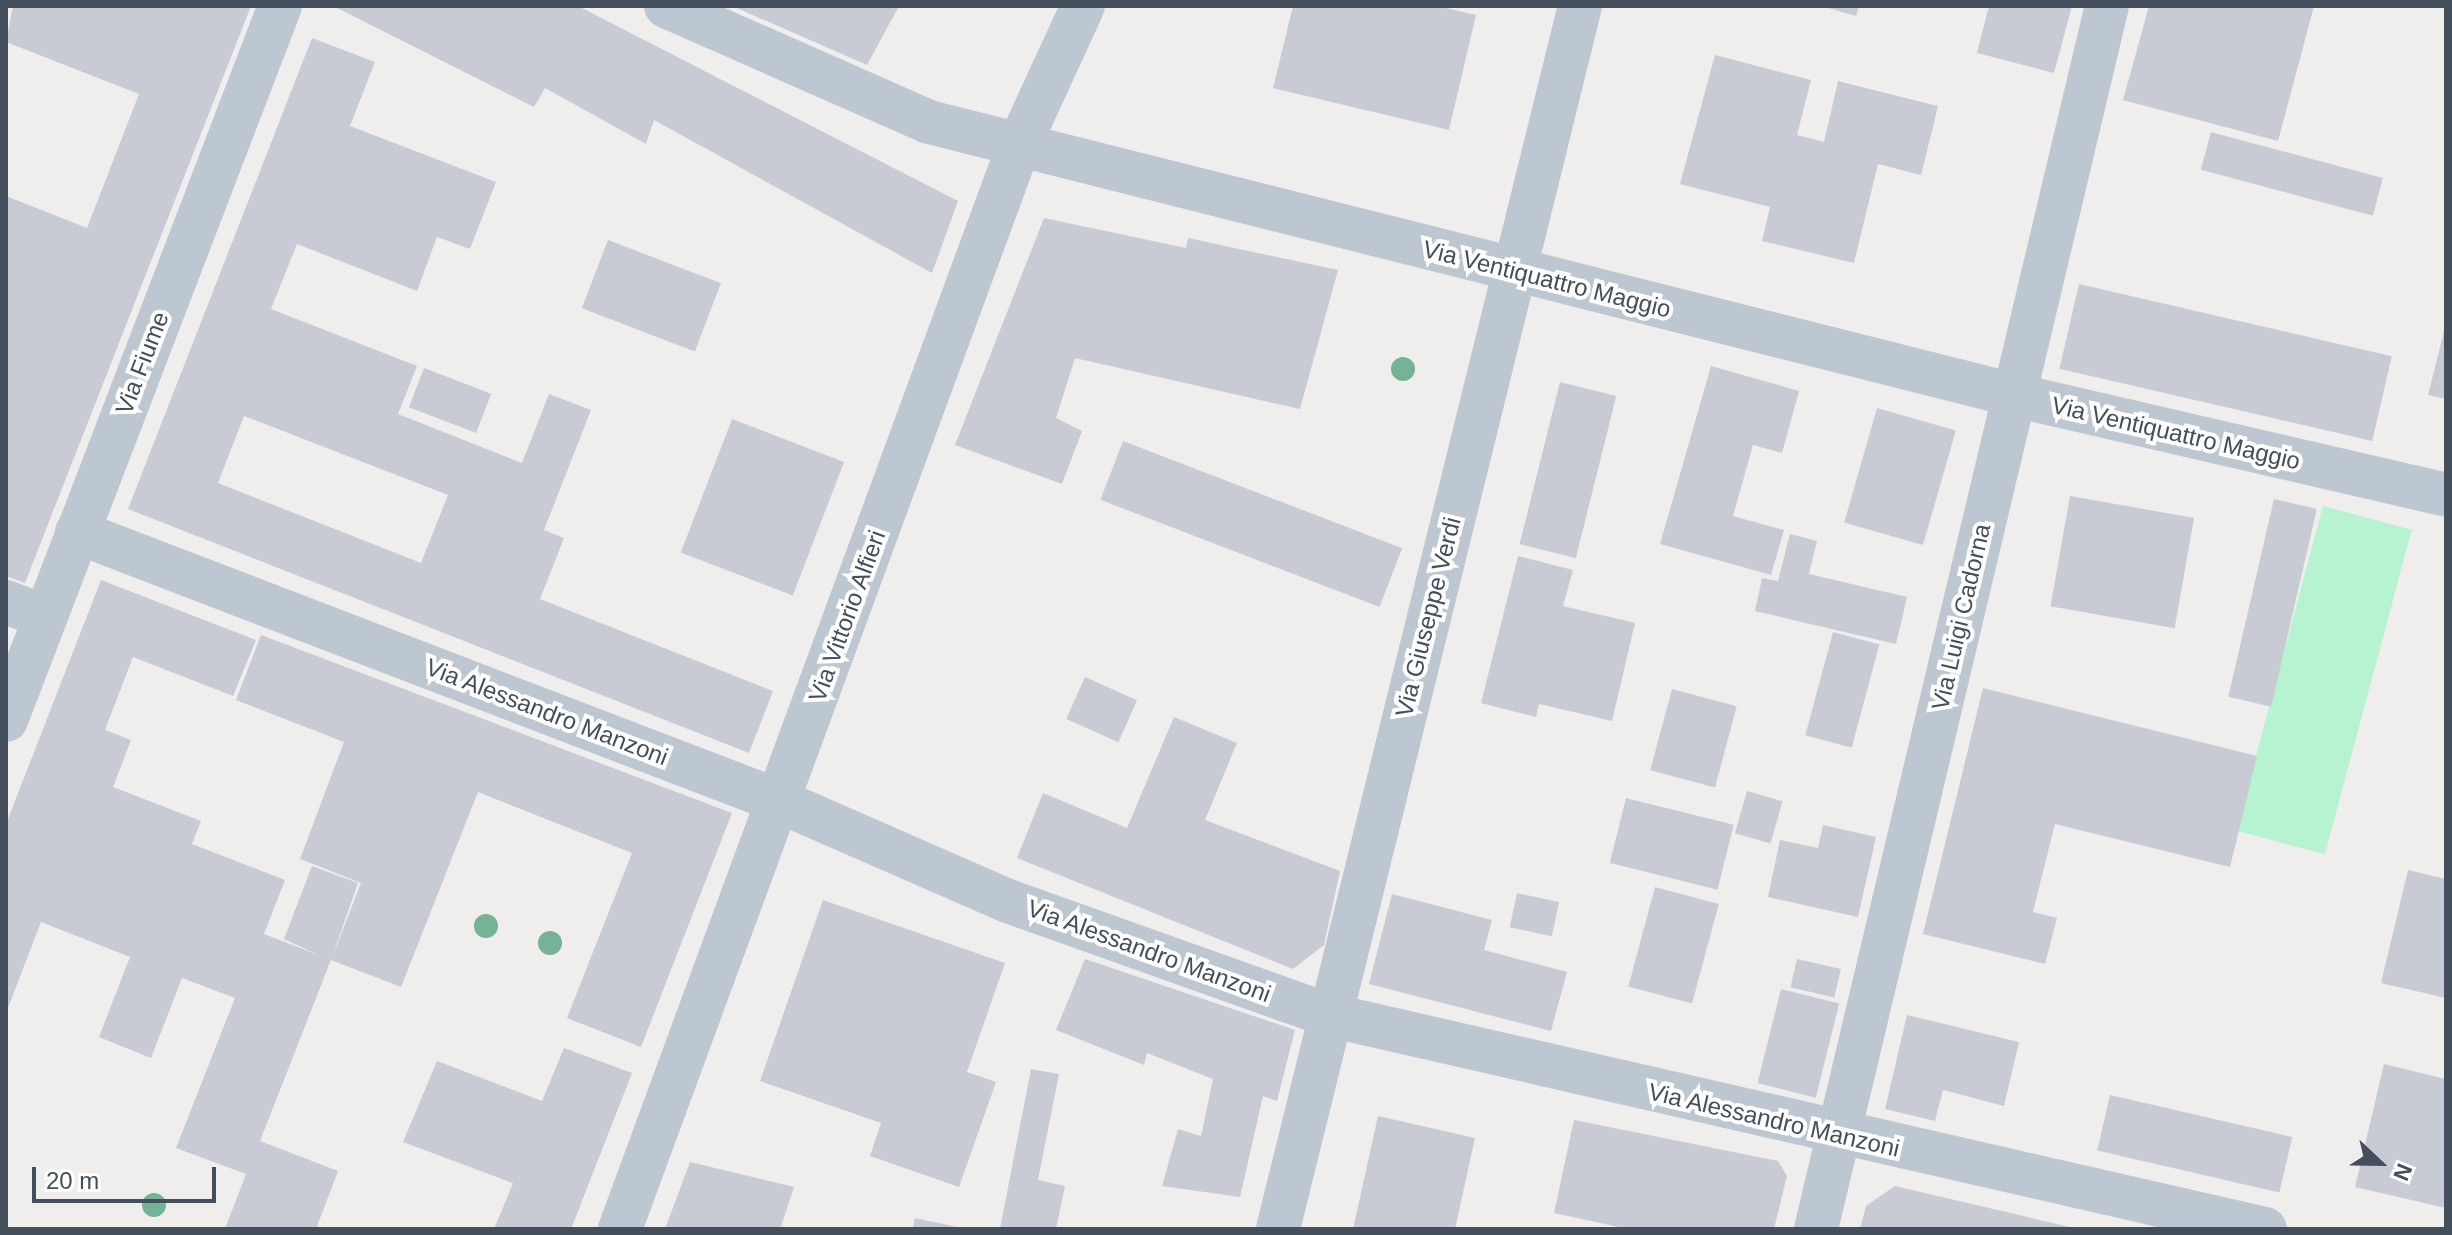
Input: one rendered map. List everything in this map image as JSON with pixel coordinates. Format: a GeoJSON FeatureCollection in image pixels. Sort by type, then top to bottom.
{"type":"FeatureCollection","features":[{"type":"Feature","properties":{"kind":"street","name":"Via Fiume"},"geometry":{"type":"LineString","coordinates":[[6,720],[25,610],[77,532],[280,6]]}},
{"type":"Feature","properties":{"kind":"street","name":"Via Ventiquattro Maggio"},"geometry":{"type":"LineString","coordinates":[[666,6],[929,122],[2014,395],[2446,495]]}},
{"type":"Feature","properties":{"kind":"street","name":"Via Vittorio Alfieri"},"geometry":{"type":"LineString","coordinates":[[620,1229],[1019,145],[1083,6]]}},
{"type":"Feature","properties":{"kind":"street","name":"Via Giuseppe Verdi"},"geometry":{"type":"LineString","coordinates":[[1278,1229],[1580,6]]}},
{"type":"Feature","properties":{"kind":"street","name":"Via Luigi Cadorna"},"geometry":{"type":"LineString","coordinates":[[1816,1229],[2107,6]]}},
{"type":"Feature","properties":{"kind":"street","name":"Via Alessandro Manzoni"},"geometry":{"type":"LineString","coordinates":[[77,532],[779,801],[1008,901],[1329,1015],[1839,1136],[2265,1229]]}},
{"type":"Feature","properties":{"kind":"green space"},"geometry":{"type":"Polygon","coordinates":[[[2323,506],[2412,530],[2325,854],[2236,831],[2323,506]]]}},
{"type":"Feature","properties":{"kind":"building"},"geometry":{"type":"Polygon","coordinates":[[[13,6],[251,6],[25,583],[6,576],[6,196],[87,228],[139,94],[6,42],[13,6]]]}},
{"type":"Feature","properties":{"kind":"building"},"geometry":{"type":"Polygon","coordinates":[[[333,6],[578,6],[958,201],[932,273],[654,120],[646,144],[545,88],[534,107],[333,6]]]}},
{"type":"Feature","properties":{"kind":"building"},"geometry":{"type":"Polygon","coordinates":[[[732,6],[899,6],[867,65],[732,6]]]}},
{"type":"Feature","properties":{"kind":"building"},"geometry":{"type":"Polygon","coordinates":[[[1293,6],[1437,6],[1476,15],[1449,130],[1273,88],[1293,6]]]}},
{"type":"Feature","properties":{"kind":"building"},"geometry":{"type":"Polygon","coordinates":[[[1821,6],[1859,6],[1856,16],[1821,6]]]}},
{"type":"Feature","properties":{"kind":"building"},"geometry":{"type":"Polygon","coordinates":[[[1989,6],[2072,6],[2054,73],[1977,53],[1989,6]]]}},
{"type":"Feature","properties":{"kind":"building"},"geometry":{"type":"Polygon","coordinates":[[[2149,6],[2314,6],[2278,141],[2123,100],[2149,6]]]}},
{"type":"Feature","properties":{"kind":"building"},"geometry":{"type":"Polygon","coordinates":[[[312,38],[375,62],[350,126],[496,182],[470,249],[437,237],[417,291],[297,244],[271,309],[417,366],[398,414],[522,463],[549,394],[591,410],[544,530],[564,538],[540,599],[773,691],[749,753],[128,509],[312,38]],[[244,416],[218,483],[421,563],[448,495],[244,416]]]}},
{"type":"Feature","properties":{"kind":"building"},"geometry":{"type":"Polygon","coordinates":[[[1715,55],[1811,80],[1797,135],[1824,142],[1838,81],[1938,106],[1921,175],[1878,164],[1854,263],[1762,241],[1770,207],[1680,184],[1715,55]]]}},
{"type":"Feature","properties":{"kind":"building"},"geometry":{"type":"Polygon","coordinates":[[[2211,132],[2383,178],[2373,216],[2201,170],[2211,132]]]}},
{"type":"Feature","properties":{"kind":"building"},"geometry":{"type":"Polygon","coordinates":[[[1044,218],[1186,248],[1188,238],[1338,270],[1300,409],[1075,358],[1056,418],[1082,431],[1062,484],[955,445],[1044,218]]]}},
{"type":"Feature","properties":{"kind":"building"},"geometry":{"type":"Polygon","coordinates":[[[608,240],[721,283],[695,352],[582,308],[608,240]]]}},
{"type":"Feature","properties":{"kind":"building"},"geometry":{"type":"Polygon","coordinates":[[[2079,284],[2392,356],[2372,441],[2059,369],[2079,284]]]}},
{"type":"Feature","properties":{"kind":"building"},"geometry":{"type":"Polygon","coordinates":[[[2446,327],[2446,399],[2428,395],[2446,327]]]}},
{"type":"Feature","properties":{"kind":"building"},"geometry":{"type":"Polygon","coordinates":[[[1711,366],[1799,391],[1782,453],[1753,445],[1733,516],[1784,530],[1771,575],[1660,544],[1711,366]]]}},
{"type":"Feature","properties":{"kind":"building"},"geometry":{"type":"Polygon","coordinates":[[[424,368],[491,394],[476,433],[409,407],[424,368]]]}},
{"type":"Feature","properties":{"kind":"building"},"geometry":{"type":"Polygon","coordinates":[[[1560,382],[1616,396],[1576,558],[1520,544],[1560,382]]]}},
{"type":"Feature","properties":{"kind":"building"},"geometry":{"type":"Polygon","coordinates":[[[1877,408],[1956,431],[1923,545],[1844,522],[1877,408]]]}},
{"type":"Feature","properties":{"kind":"building"},"geometry":{"type":"Polygon","coordinates":[[[732,419],[844,462],[793,596],[681,553],[732,419]]]}},
{"type":"Feature","properties":{"kind":"building"},"geometry":{"type":"Polygon","coordinates":[[[1123,441],[1402,548],[1380,607],[1100,500],[1123,441]]]}},
{"type":"Feature","properties":{"kind":"building"},"geometry":{"type":"Polygon","coordinates":[[[2070,496],[2194,518],[2175,628],[2051,606],[2070,496]]]}},
{"type":"Feature","properties":{"kind":"building"},"geometry":{"type":"Polygon","coordinates":[[[2274,499],[2317,509],[2271,707],[2228,697],[2274,499]]]}},
{"type":"Feature","properties":{"kind":"building"},"geometry":{"type":"Polygon","coordinates":[[[1790,534],[1817,541],[1809,574],[1907,597],[1896,644],[1755,611],[1762,578],[1778,581],[1790,534]]]}},
{"type":"Feature","properties":{"kind":"building"},"geometry":{"type":"Polygon","coordinates":[[[1518,556],[1573,570],[1563,606],[1635,623],[1612,721],[1539,704],[1536,717],[1481,703],[1518,556]]]}},
{"type":"Feature","properties":{"kind":"building"},"geometry":{"type":"Polygon","coordinates":[[[101,580],[256,640],[233,696],[133,657],[105,730],[131,740],[113,787],[201,821],[192,844],[285,880],[264,934],[321,956],[284,939],[312,866],[358,883],[260,1141],[338,1171],[316,1229],[225,1229],[246,1174],[176,1148],[235,998],[182,978],[151,1058],[99,1037],[130,957],[41,922],[6,1013],[6,824],[101,580]]]}},
{"type":"Feature","properties":{"kind":"building"},"geometry":{"type":"Polygon","coordinates":[[[1833,632],[1879,644],[1852,748],[1805,735],[1833,632]]]}},
{"type":"Feature","properties":{"kind":"building"},"geometry":{"type":"Polygon","coordinates":[[[261,635],[732,813],[641,1047],[567,1018],[632,853],[478,792],[401,987],[331,960],[361,883],[300,859],[344,742],[236,700],[261,635]]]}},
{"type":"Feature","properties":{"kind":"building"},"geometry":{"type":"Polygon","coordinates":[[[1085,677],[1137,700],[1118,742],[1066,719],[1085,677]]]}},
{"type":"Feature","properties":{"kind":"building"},"geometry":{"type":"Polygon","coordinates":[[[1983,688],[2257,756],[2230,867],[2055,824],[2033,912],[2057,918],[2045,964],[1923,934],[1983,688]]]}},
{"type":"Feature","properties":{"kind":"building"},"geometry":{"type":"Polygon","coordinates":[[[1672,689],[1737,706],[1715,787],[1650,770],[1672,689]]]}},
{"type":"Feature","properties":{"kind":"building"},"geometry":{"type":"Polygon","coordinates":[[[1174,717],[1237,743],[1205,820],[1340,871],[1324,945],[1293,969],[1017,858],[1043,793],[1127,828],[1174,717]]]}},
{"type":"Feature","properties":{"kind":"building"},"geometry":{"type":"Polygon","coordinates":[[[1747,791],[1783,801],[1770,843],[1735,833],[1747,791]]]}},
{"type":"Feature","properties":{"kind":"building"},"geometry":{"type":"Polygon","coordinates":[[[1626,798],[1734,825],[1717,890],[1610,863],[1626,798]]]}},
{"type":"Feature","properties":{"kind":"building"},"geometry":{"type":"Polygon","coordinates":[[[1823,825],[1876,837],[1858,917],[1768,897],[1780,840],[1818,848],[1823,825]]]}},
{"type":"Feature","properties":{"kind":"building"},"geometry":{"type":"Polygon","coordinates":[[[2408,870],[2446,879],[2446,998],[2381,983],[2408,870]]]}},
{"type":"Feature","properties":{"kind":"building"},"geometry":{"type":"Polygon","coordinates":[[[1655,887],[1719,904],[1692,1004],[1628,986],[1655,887]]]}},
{"type":"Feature","properties":{"kind":"building"},"geometry":{"type":"Polygon","coordinates":[[[1517,893],[1559,902],[1552,936],[1510,927],[1517,893]]]}},
{"type":"Feature","properties":{"kind":"building"},"geometry":{"type":"Polygon","coordinates":[[[1392,894],[1492,920],[1484,950],[1567,972],[1551,1031],[1369,984],[1392,894]]]}},
{"type":"Feature","properties":{"kind":"building"},"geometry":{"type":"Polygon","coordinates":[[[823,900],[1005,963],[967,1072],[996,1082],[959,1187],[870,1156],[881,1123],[760,1081],[823,900]]]}},
{"type":"Feature","properties":{"kind":"building"},"geometry":{"type":"Polygon","coordinates":[[[1085,959],[1295,1030],[1277,1101],[1263,1096],[1240,1197],[1162,1186],[1178,1129],[1201,1136],[1213,1079],[1147,1053],[1144,1065],[1056,1030],[1085,959]]]}},
{"type":"Feature","properties":{"kind":"building"},"geometry":{"type":"Polygon","coordinates":[[[1797,959],[1841,969],[1834,997],[1790,987],[1797,959]]]}},
{"type":"Feature","properties":{"kind":"building"},"geometry":{"type":"Polygon","coordinates":[[[1781,989],[1839,1004],[1816,1098],[1758,1083],[1781,989]]]}},
{"type":"Feature","properties":{"kind":"building"},"geometry":{"type":"Polygon","coordinates":[[[1907,1015],[2019,1042],[2004,1106],[1943,1090],[1935,1121],[1885,1109],[1907,1015]]]}},
{"type":"Feature","properties":{"kind":"building"},"geometry":{"type":"Polygon","coordinates":[[[564,1048],[632,1073],[571,1229],[494,1229],[513,1183],[403,1142],[437,1061],[542,1101],[564,1048]]]}},
{"type":"Feature","properties":{"kind":"building"},"geometry":{"type":"Polygon","coordinates":[[[2384,1064],[2446,1079],[2446,1208],[2355,1187],[2384,1064]]]}},
{"type":"Feature","properties":{"kind":"building"},"geometry":{"type":"Polygon","coordinates":[[[1031,1069],[1059,1074],[1038,1180],[1065,1186],[1056,1229],[1000,1229],[1031,1069]]]}},
{"type":"Feature","properties":{"kind":"building"},"geometry":{"type":"Polygon","coordinates":[[[2110,1095],[2292,1137],[2279,1193],[2097,1151],[2110,1095]]]}},
{"type":"Feature","properties":{"kind":"building"},"geometry":{"type":"Polygon","coordinates":[[[1378,1116],[1475,1138],[1455,1229],[1353,1229],[1378,1116]]]}},
{"type":"Feature","properties":{"kind":"building"},"geometry":{"type":"Polygon","coordinates":[[[1574,1120],[1778,1161],[1787,1176],[1774,1229],[1628,1229],[1554,1213],[1574,1120]]]}},
{"type":"Feature","properties":{"kind":"building"},"geometry":{"type":"Polygon","coordinates":[[[690,1162],[794,1187],[780,1229],[665,1229],[690,1162]]]}},
{"type":"Feature","properties":{"kind":"building"},"geometry":{"type":"Polygon","coordinates":[[[1895,1186],[2074,1229],[1860,1229],[1866,1206],[1895,1186]]]}},
{"type":"Feature","properties":{"kind":"building"},"geometry":{"type":"Polygon","coordinates":[[[915,1218],[962,1228],[962,1229],[913,1229],[915,1218]]]}}]}
